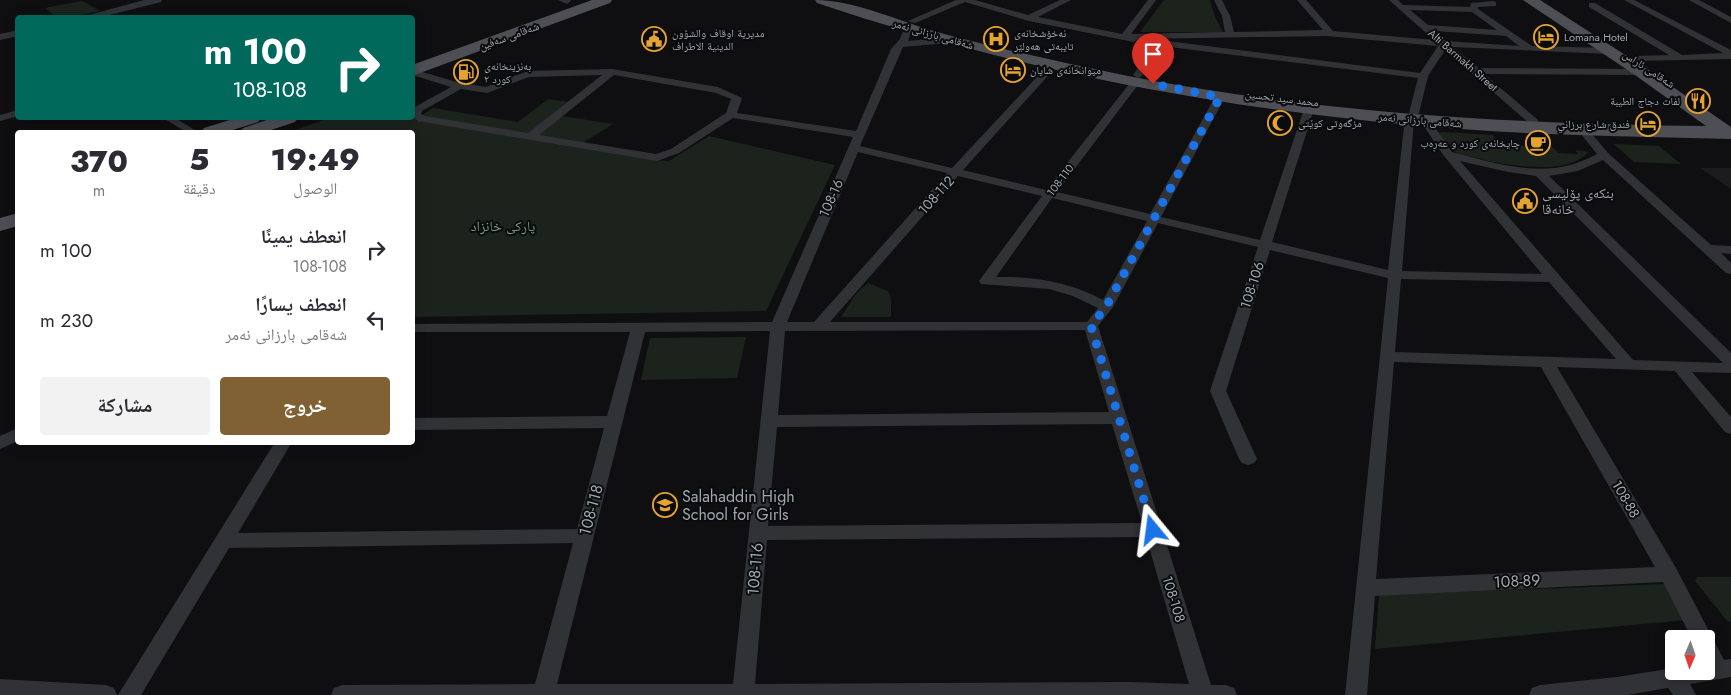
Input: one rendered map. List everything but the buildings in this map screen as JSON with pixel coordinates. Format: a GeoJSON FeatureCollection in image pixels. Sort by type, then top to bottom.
{"type":"FeatureCollection","features":[{"type":"Feature","properties":{"kind":"main road","name":"شەقامی سەفین"},"geometry":{"type":"LineString","coordinates":[[415,58],[567,0]]}},
{"type":"Feature","properties":{"kind":"main road","name":"شەقامی سەفین"},"geometry":{"type":"LineString","coordinates":[[415,71],[605,0]]}},
{"type":"Feature","properties":{"kind":"main road","name":"شەقامی بارزانی نەمر"},"geometry":{"type":"LineString","coordinates":[[822,0],[910,25],[949,40],[1052,65],[1137,78],[1220,97],[1309,109],[1582,130],[1728,129]]}},
{"type":"Feature","properties":{"kind":"main road","name":"محمد سید تحسین"},"geometry":{"type":"LineString","coordinates":[[844,0],[910,25],[1007,49],[1137,78],[1258,96],[1417,118],[1533,120],[1728,129]]}},
{"type":"Feature","properties":{"kind":"main road","name":"شەقامی ئاراس"},"geometry":{"type":"LineString","coordinates":[[1530,0],[1608,51],[1638,66]]}},
{"type":"Feature","properties":{"kind":"main road","name":"شەقامی ئاراس"},"geometry":{"type":"LineString","coordinates":[[1542,0],[1728,129]]}},
{"type":"Feature","properties":{"kind":"main road"},"geometry":{"type":"LineString","coordinates":[[216,130],[246,120]]}},
{"type":"Feature","properties":{"kind":"main road"},"geometry":{"type":"LineString","coordinates":[[254,130],[283,120]]}},
{"type":"Feature","properties":{"kind":"main road"},"geometry":{"type":"LineString","coordinates":[[0,208],[15,203]]}},
{"type":"Feature","properties":{"kind":"main road"},"geometry":{"type":"LineString","coordinates":[[0,225],[15,219]]}},
{"type":"Feature","properties":{"kind":"street"},"geometry":{"type":"LineString","coordinates":[[96,15],[158,0]]}},
{"type":"Feature","properties":{"kind":"street"},"geometry":{"type":"LineString","coordinates":[[901,44],[910,25],[964,0],[1029,18],[1160,43],[1423,76]]}},
{"type":"Feature","properties":{"kind":"street"},"geometry":{"type":"LineString","coordinates":[[1029,18],[1067,0]]}},
{"type":"Feature","properties":{"kind":"street"},"geometry":{"type":"LineString","coordinates":[[1124,37],[1152,0]]}},
{"type":"Feature","properties":{"kind":"street"},"geometry":{"type":"LineString","coordinates":[[1218,0],[1226,16],[1230,36]]}},
{"type":"Feature","properties":{"kind":"street"},"geometry":{"type":"LineString","coordinates":[[1301,0],[1330,33]]}},
{"type":"Feature","properties":{"kind":"street"},"geometry":{"type":"LineString","coordinates":[[1432,0],[1438,8]]}},
{"type":"Feature","properties":{"kind":"street"},"geometry":{"type":"LineString","coordinates":[[1628,0],[1731,55]]}},
{"type":"Feature","properties":{"kind":"street"},"geometry":{"type":"LineString","coordinates":[[1693,0],[1731,20]]}},
{"type":"Feature","properties":{"kind":"street"},"geometry":{"type":"LineString","coordinates":[[1396,3],[1474,10],[1530,50]]}},
{"type":"Feature","properties":{"kind":"street","name":"Alti Barmakh Street"},"geometry":{"type":"LineString","coordinates":[[1396,3],[1533,120]]}},
{"type":"Feature","properties":{"kind":"street"},"geometry":{"type":"LineString","coordinates":[[1474,10],[1474,5],[1493,4]]}},
{"type":"Feature","properties":{"kind":"street"},"geometry":{"type":"LineString","coordinates":[[1592,5],[1678,57]]}},
{"type":"Feature","properties":{"kind":"street"},"geometry":{"type":"LineString","coordinates":[[1426,28],[1510,34]]}},
{"type":"Feature","properties":{"kind":"street"},"geometry":{"type":"LineString","coordinates":[[1124,37],[1330,33],[1530,50],[1608,51]]}},
{"type":"Feature","properties":{"kind":"street"},"geometry":{"type":"LineString","coordinates":[[0,37],[15,35]]}},
{"type":"Feature","properties":{"kind":"street"},"geometry":{"type":"LineString","coordinates":[[901,44],[949,40]]}},
{"type":"Feature","properties":{"kind":"street","name":"108-110"},"geometry":{"type":"LineString","coordinates":[[1106,307],[1088,296],[1064,287],[1036,281],[986,281],[1137,78],[1160,43]]}},
{"type":"Feature","properties":{"kind":"street","name":"108-16"},"geometry":{"type":"LineString","coordinates":[[778,326],[896,49],[901,44]]}},
{"type":"Feature","properties":{"kind":"street"},"geometry":{"type":"LineString","coordinates":[[1356,695],[1394,275],[1423,76],[1444,44]]}},
{"type":"Feature","properties":{"kind":"street"},"geometry":{"type":"LineString","coordinates":[[1475,71],[1638,66],[1678,57],[1731,55]]}},
{"type":"Feature","properties":{"kind":"street","name":"108-112"},"geometry":{"type":"LineString","coordinates":[[819,326],[1052,65]]}},
{"type":"Feature","properties":{"kind":"street"},"geometry":{"type":"LineString","coordinates":[[415,73],[459,86],[487,90],[528,74],[612,72],[718,90],[737,98],[731,115],[675,151],[657,158],[422,119],[416,115],[417,110],[459,86]]}},
{"type":"Feature","properties":{"kind":"street"},"geometry":{"type":"LineString","coordinates":[[530,136],[612,72]]}},
{"type":"Feature","properties":{"kind":"street"},"geometry":{"type":"LineString","coordinates":[[415,328],[1091,326],[1106,307],[1220,97]]}},
{"type":"Feature","properties":{"kind":"street","name":"108-106"},"geometry":{"type":"LineString","coordinates":[[1248,459],[1218,391],[1309,109]]}},
{"type":"Feature","properties":{"kind":"street"},"geometry":{"type":"LineString","coordinates":[[0,118],[15,114]]}},
{"type":"Feature","properties":{"kind":"street"},"geometry":{"type":"LineString","coordinates":[[731,115],[860,135]]}},
{"type":"Feature","properties":{"kind":"street"},"geometry":{"type":"LineString","coordinates":[[1417,118],[1629,365]]}},
{"type":"Feature","properties":{"kind":"street"},"geometry":{"type":"LineString","coordinates":[[172,120],[189,130]]}},
{"type":"Feature","properties":{"kind":"street"},"geometry":{"type":"LineString","coordinates":[[1582,130],[1604,155],[1731,270]]}},
{"type":"Feature","properties":{"kind":"street"},"geometry":{"type":"LineString","coordinates":[[854,148],[1394,275],[1553,278]]}},
{"type":"Feature","properties":{"kind":"street"},"geometry":{"type":"LineString","coordinates":[[1448,154],[1508,168],[1539,172],[1568,170],[1587,164],[1604,155]]}},
{"type":"Feature","properties":{"kind":"street"},"geometry":{"type":"LineString","coordinates":[[1539,172],[1731,362]]}},
{"type":"Feature","properties":{"kind":"street"},"geometry":{"type":"LineString","coordinates":[[1708,249],[1731,250]]}},
{"type":"Feature","properties":{"kind":"street","name":"108-118"},"geometry":{"type":"LineString","coordinates":[[543,694],[639,326]]}},
{"type":"Feature","properties":{"kind":"street","name":"108-116"},"geometry":{"type":"LineString","coordinates":[[743,693],[778,326]]}},
{"type":"Feature","properties":{"kind":"street","name":"108-108"},"geometry":{"type":"LineString","coordinates":[[1091,326],[1203,694]]}},
{"type":"Feature","properties":{"kind":"street"},"geometry":{"type":"LineString","coordinates":[[1387,357],[1731,368]]}},
{"type":"Feature","properties":{"kind":"street","name":"108-88"},"geometry":{"type":"LineString","coordinates":[[1546,362],[1669,574],[1697,630]]}},
{"type":"Feature","properties":{"kind":"street"},"geometry":{"type":"LineString","coordinates":[[1679,366],[1731,428]]}},
{"type":"Feature","properties":{"kind":"street"},"geometry":{"type":"LineString","coordinates":[[769,421],[1119,418]]}},
{"type":"Feature","properties":{"kind":"street"},"geometry":{"type":"LineString","coordinates":[[415,424],[614,422]]}},
{"type":"Feature","properties":{"kind":"street"},"geometry":{"type":"LineString","coordinates":[[0,443],[15,436]]}},
{"type":"Feature","properties":{"kind":"street"},"geometry":{"type":"LineString","coordinates":[[129,695],[282,445]]}},
{"type":"Feature","properties":{"kind":"street"},"geometry":{"type":"LineString","coordinates":[[758,533],[1153,530]]}},
{"type":"Feature","properties":{"kind":"street"},"geometry":{"type":"LineString","coordinates":[[223,541],[585,536]]}},
{"type":"Feature","properties":{"kind":"street","name":"108-89"},"geometry":{"type":"LineString","coordinates":[[1366,588],[1669,574]]}},
{"type":"Feature","properties":{"kind":"street"},"geometry":{"type":"LineString","coordinates":[[1540,695],[1617,687],[1680,686],[1725,669],[1715,657]]}},
{"type":"Feature","properties":{"kind":"street"},"geometry":{"type":"LineString","coordinates":[[0,689],[106,695]]}},
{"type":"Feature","properties":{"kind":"street"},"geometry":{"type":"LineString","coordinates":[[342,695],[743,693],[1226,695]]}},
{"type":"Feature","properties":{"kind":"shaded area"},"geometry":{"type":"Polygon","coordinates":[[[1700,168],[1731,168],[1731,189],[1700,168]]]}},
{"type":"Feature","properties":{"kind":"green space"},"geometry":{"type":"Polygon","coordinates":[[[1164,0],[1210,0],[1215,17],[1223,32],[1140,32],[1164,0]]]}},
{"type":"Feature","properties":{"kind":"green space"},"geometry":{"type":"Polygon","coordinates":[[[82,1],[100,11],[81,15],[54,15],[45,8],[82,1]]]}},
{"type":"Feature","properties":{"kind":"green space","name":"پارکی خانزاد"},"geometry":{"type":"Polygon","coordinates":[[[548,99],[569,102],[525,136],[654,160],[669,161],[709,136],[835,165],[766,311],[415,317],[415,130],[296,130],[323,120],[415,120],[433,108],[518,122],[548,99]]]}},
{"type":"Feature","properties":{"kind":"green space"},"geometry":{"type":"Polygon","coordinates":[[[562,116],[613,124],[581,144],[535,136],[562,116]]]}},
{"type":"Feature","properties":{"kind":"green space"},"geometry":{"type":"Polygon","coordinates":[[[1442,132],[1493,135],[1501,145],[1552,147],[1559,153],[1578,154],[1575,150],[1588,152],[1579,160],[1551,167],[1502,164],[1456,152],[1438,134],[1442,132]]]}},
{"type":"Feature","properties":{"kind":"green space"},"geometry":{"type":"Polygon","coordinates":[[[1614,144],[1659,146],[1681,164],[1634,162],[1614,144]]]}},
{"type":"Feature","properties":{"kind":"green space"},"geometry":{"type":"Polygon","coordinates":[[[868,283],[888,291],[891,298],[891,317],[841,317],[855,295],[868,283]]]}},
{"type":"Feature","properties":{"kind":"green space"},"geometry":{"type":"Polygon","coordinates":[[[746,337],[737,378],[641,380],[650,338],[746,337]]]}},
{"type":"Feature","properties":{"kind":"green space"},"geometry":{"type":"Polygon","coordinates":[[[1697,577],[1731,577],[1731,621],[1728,622],[1695,581],[1697,577]]]}},
{"type":"Feature","properties":{"kind":"green space"},"geometry":{"type":"Polygon","coordinates":[[[1665,584],[1686,620],[1375,649],[1379,595],[1665,584]]]}},
{"type":"Feature","properties":{"kind":"place","name":"Lomana Hotel"},"geometry":{"type":"Point","coordinates":[1546,37]}},
{"type":"Feature","properties":{"kind":"place","name":"مديرية اوقاف والشؤون الدينية الاطراف"},"geometry":{"type":"Point","coordinates":[654,39]}},
{"type":"Feature","properties":{"kind":"place","name":"نەخۆشخانەی تایبەتی هەولێر"},"geometry":{"type":"Point","coordinates":[996,39]}},
{"type":"Feature","properties":{"kind":"place","name":"میوانخانەی شایان"},"geometry":{"type":"Point","coordinates":[1013,70]}},
{"type":"Feature","properties":{"kind":"place","name":"بەنزینخانەی كورد ٢"},"geometry":{"type":"Point","coordinates":[466,72]}},
{"type":"Feature","properties":{"kind":"place","name":"لفات دجاج الطيبة"},"geometry":{"type":"Point","coordinates":[1698,101]}},
{"type":"Feature","properties":{"kind":"place","name":"مزگەوتی کوێتی"},"geometry":{"type":"Point","coordinates":[1280,123]}},
{"type":"Feature","properties":{"kind":"place","name":"فندق شارع برزاني"},"geometry":{"type":"Point","coordinates":[1648,124]}},
{"type":"Feature","properties":{"kind":"place","name":"چایخانەی کورد و عەڕەب"},"geometry":{"type":"Point","coordinates":[1538,143]}},
{"type":"Feature","properties":{"kind":"place","name":"بنکەی پۆلیسی خانەقا"},"geometry":{"type":"Point","coordinates":[1525,201]}},
{"type":"Feature","properties":{"kind":"place","name":"Salahaddin High School for Girls"},"geometry":{"type":"Point","coordinates":[665,505]}},
{"type":"Feature","properties":{"kind":"route"},"geometry":{"type":"LineString","coordinates":[[1153,84],[1220,97],[1106,307],[1091,326],[1153,530]]}}]}
